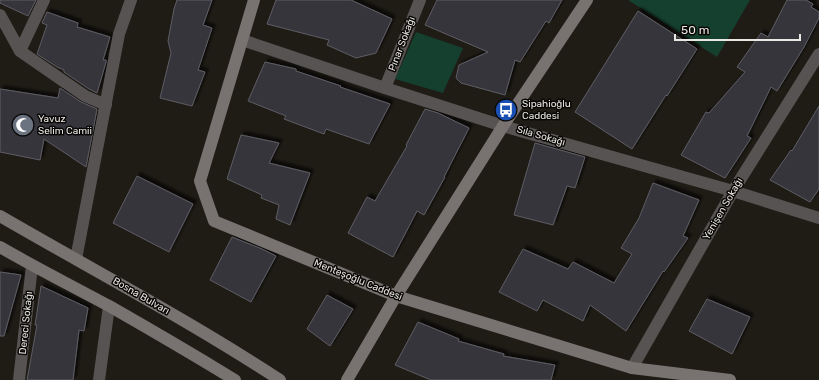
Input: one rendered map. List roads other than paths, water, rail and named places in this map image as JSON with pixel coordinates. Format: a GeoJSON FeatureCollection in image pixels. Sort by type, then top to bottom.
{"type":"FeatureCollection","features":[{"type":"Feature","properties":{"kind":"street"},"geometry":{"type":"LineString","coordinates":[[20,51],[44,0]]}},
{"type":"Feature","properties":{"kind":"street"},"geometry":{"type":"LineString","coordinates":[[76,259],[119,34],[131,0]]}},
{"type":"Feature","properties":{"kind":"street","name":"Menteşoğlu Caddesi"},"geometry":{"type":"LineString","coordinates":[[254,0],[200,181],[214,221],[396,296],[632,368],[730,380]]}},
{"type":"Feature","properties":{"kind":"street","name":"Pınar Sokağı"},"geometry":{"type":"LineString","coordinates":[[385,88],[420,0]]}},
{"type":"Feature","properties":{"kind":"street"},"geometry":{"type":"LineString","coordinates":[[347,380],[396,296],[502,126],[587,0]]}},
{"type":"Feature","properties":{"kind":"street"},"geometry":{"type":"LineString","coordinates":[[0,15],[20,51],[85,96],[106,105]]}},
{"type":"Feature","properties":{"kind":"street","name":"Sıla Sokağı"},"geometry":{"type":"LineString","coordinates":[[242,40],[502,126],[733,191],[819,218]]}},
{"type":"Feature","properties":{"kind":"street","name":"Yenişen Sokağı"},"geometry":{"type":"LineString","coordinates":[[632,368],[733,191],[819,54]]}},
{"type":"Feature","properties":{"kind":"street","name":"Bosna Bulvarı"},"geometry":{"type":"LineString","coordinates":[[0,216],[204,333],[280,380]]}},
{"type":"Feature","properties":{"kind":"street"},"geometry":{"type":"LineString","coordinates":[[0,247],[32,266],[109,306],[235,380]]}},
{"type":"Feature","properties":{"kind":"street","name":"Dereci Sokağı"},"geometry":{"type":"LineString","coordinates":[[19,380],[32,266]]}},
{"type":"Feature","properties":{"kind":"street"},"geometry":{"type":"LineString","coordinates":[[99,380],[109,306]]}},
{"type":"Feature","properties":{"kind":"place","name":"Sipahioğlu Caddesi"},"geometry":{"type":"Point","coordinates":[506,110]}},
{"type":"Feature","properties":{"kind":"place","name":"Yavuz Selim Camii"},"geometry":{"type":"Point","coordinates":[23,125]}}]}
